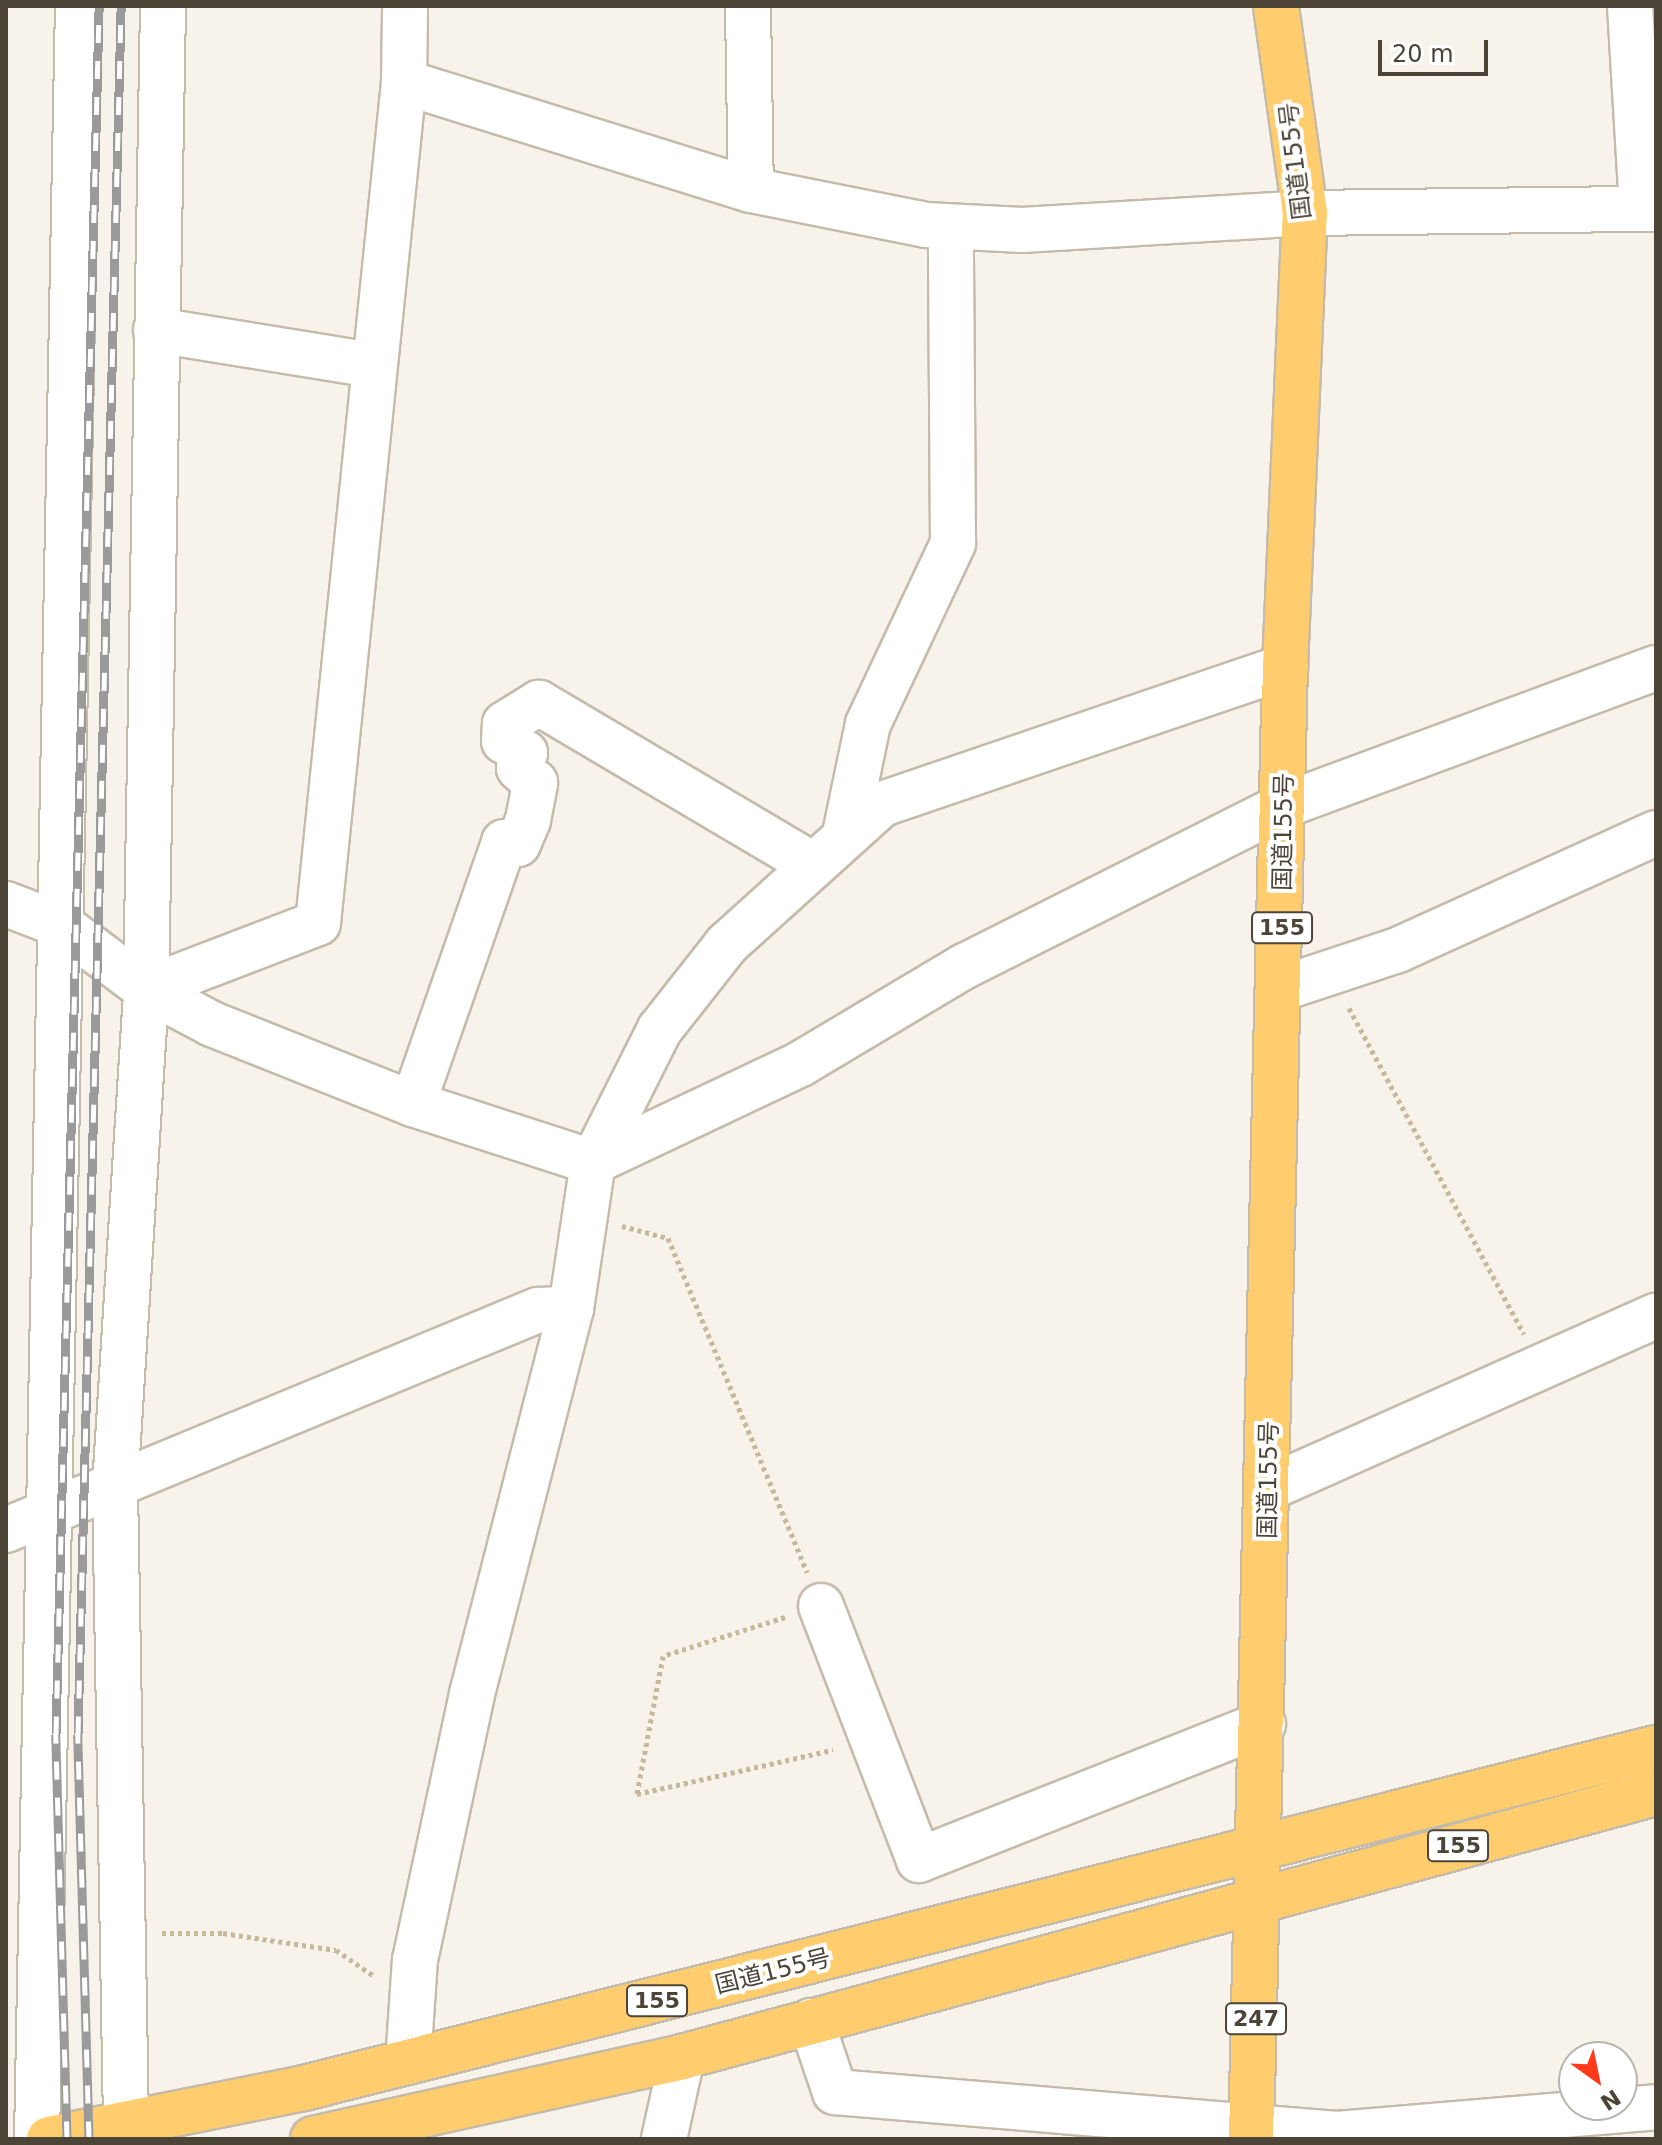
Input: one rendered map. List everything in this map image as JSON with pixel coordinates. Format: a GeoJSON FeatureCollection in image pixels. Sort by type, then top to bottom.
{"type":"FeatureCollection","features":[{"type":"Feature","properties":{"kind":"highway","name":"国道155号"},"geometry":{"type":"LineString","coordinates":[[1261,1899],[1285,805],[1285,667],[1305,213],[1276,6]]}},
{"type":"Feature","properties":{"kind":"highway","name":"国道155号"},"geometry":{"type":"LineString","coordinates":[[49,2139],[408,2062],[1262,1852],[1656,1748]]}},
{"type":"Feature","properties":{"kind":"highway","name":"155"},"geometry":{"type":"LineString","coordinates":[[313,2139],[682,2057],[1656,1793]]}},
{"type":"Feature","properties":{"kind":"highway","name":"247"},"geometry":{"type":"LineString","coordinates":[[1252,2135],[1261,1899]]}},
{"type":"Feature","properties":{"kind":"street"},"geometry":{"type":"LineString","coordinates":[[37,2139],[24,1867],[46,1514],[61,925],[78,6]]}},
{"type":"Feature","properties":{"kind":"street"},"geometry":{"type":"LineString","coordinates":[[126,2123],[115,1487],[146,989],[163,6]]}},
{"type":"Feature","properties":{"kind":"street"},"geometry":{"type":"LineString","coordinates":[[146,989],[318,923],[371,365],[404,82],[405,6]]}},
{"type":"Feature","properties":{"kind":"street"},"geometry":{"type":"LineString","coordinates":[[748,6],[751,190]]}},
{"type":"Feature","properties":{"kind":"street"},"geometry":{"type":"LineString","coordinates":[[404,82],[751,190],[951,227],[1022,230],[1305,213],[1649,209],[1630,6]]}},
{"type":"Feature","properties":{"kind":"street"},"geometry":{"type":"LineString","coordinates":[[845,834],[868,724],[953,543],[951,227]]}},
{"type":"Feature","properties":{"kind":"street"},"geometry":{"type":"LineString","coordinates":[[156,330],[371,365]]}},
{"type":"Feature","properties":{"kind":"street"},"geometry":{"type":"LineString","coordinates":[[408,2062],[412,2001],[472,1694],[571,1309],[593,1162],[660,1029],[727,944],[810,863],[882,804],[1285,667]]}},
{"type":"Feature","properties":{"kind":"street"},"geometry":{"type":"LineString","coordinates":[[6,904],[61,925],[146,989],[212,1024],[413,1104],[593,1162],[802,1063],[965,966],[1285,805],[1656,668]]}},
{"type":"Feature","properties":{"kind":"street"},"geometry":{"type":"LineString","coordinates":[[413,1104],[504,842],[518,844],[528,820],[535,783],[519,768],[525,753],[504,741],[505,724],[539,703],[810,863]]}},
{"type":"Feature","properties":{"kind":"street"},"geometry":{"type":"LineString","coordinates":[[1280,989],[1398,950],[1656,833]]}},
{"type":"Feature","properties":{"kind":"street"},"geometry":{"type":"LineString","coordinates":[[6,1530],[538,1310],[571,1309]]}},
{"type":"Feature","properties":{"kind":"street"},"geometry":{"type":"LineString","coordinates":[[1269,1488],[1543,1370],[1656,1316]]}},
{"type":"Feature","properties":{"kind":"street"},"geometry":{"type":"LineString","coordinates":[[821,1606],[919,1860],[1263,1724]]}},
{"type":"Feature","properties":{"kind":"street"},"geometry":{"type":"LineString","coordinates":[[811,2021],[835,2092],[1252,2135],[1337,2134],[1656,2107]]}},
{"type":"Feature","properties":{"kind":"street"},"geometry":{"type":"LineString","coordinates":[[664,2139],[682,2057]]}},
{"type":"Feature","properties":{"kind":"path"},"geometry":{"type":"LineString","coordinates":[[1330,973],[1543,1370]]}},
{"type":"Feature","properties":{"kind":"path"},"geometry":{"type":"LineString","coordinates":[[584,1216],[668,1238],[821,1606],[663,1656],[637,1794],[873,1741]]}},
{"type":"Feature","properties":{"kind":"path"},"geometry":{"type":"LineString","coordinates":[[125,1933],[223,1933],[336,1950],[412,2001]]}},
{"type":"Feature","properties":{"kind":"railway"},"geometry":{"type":"LineString","coordinates":[[67,2139],[56,1734],[99,6]]}},
{"type":"Feature","properties":{"kind":"railway"},"geometry":{"type":"LineString","coordinates":[[89,2139],[78,1734],[121,6]]}}]}
